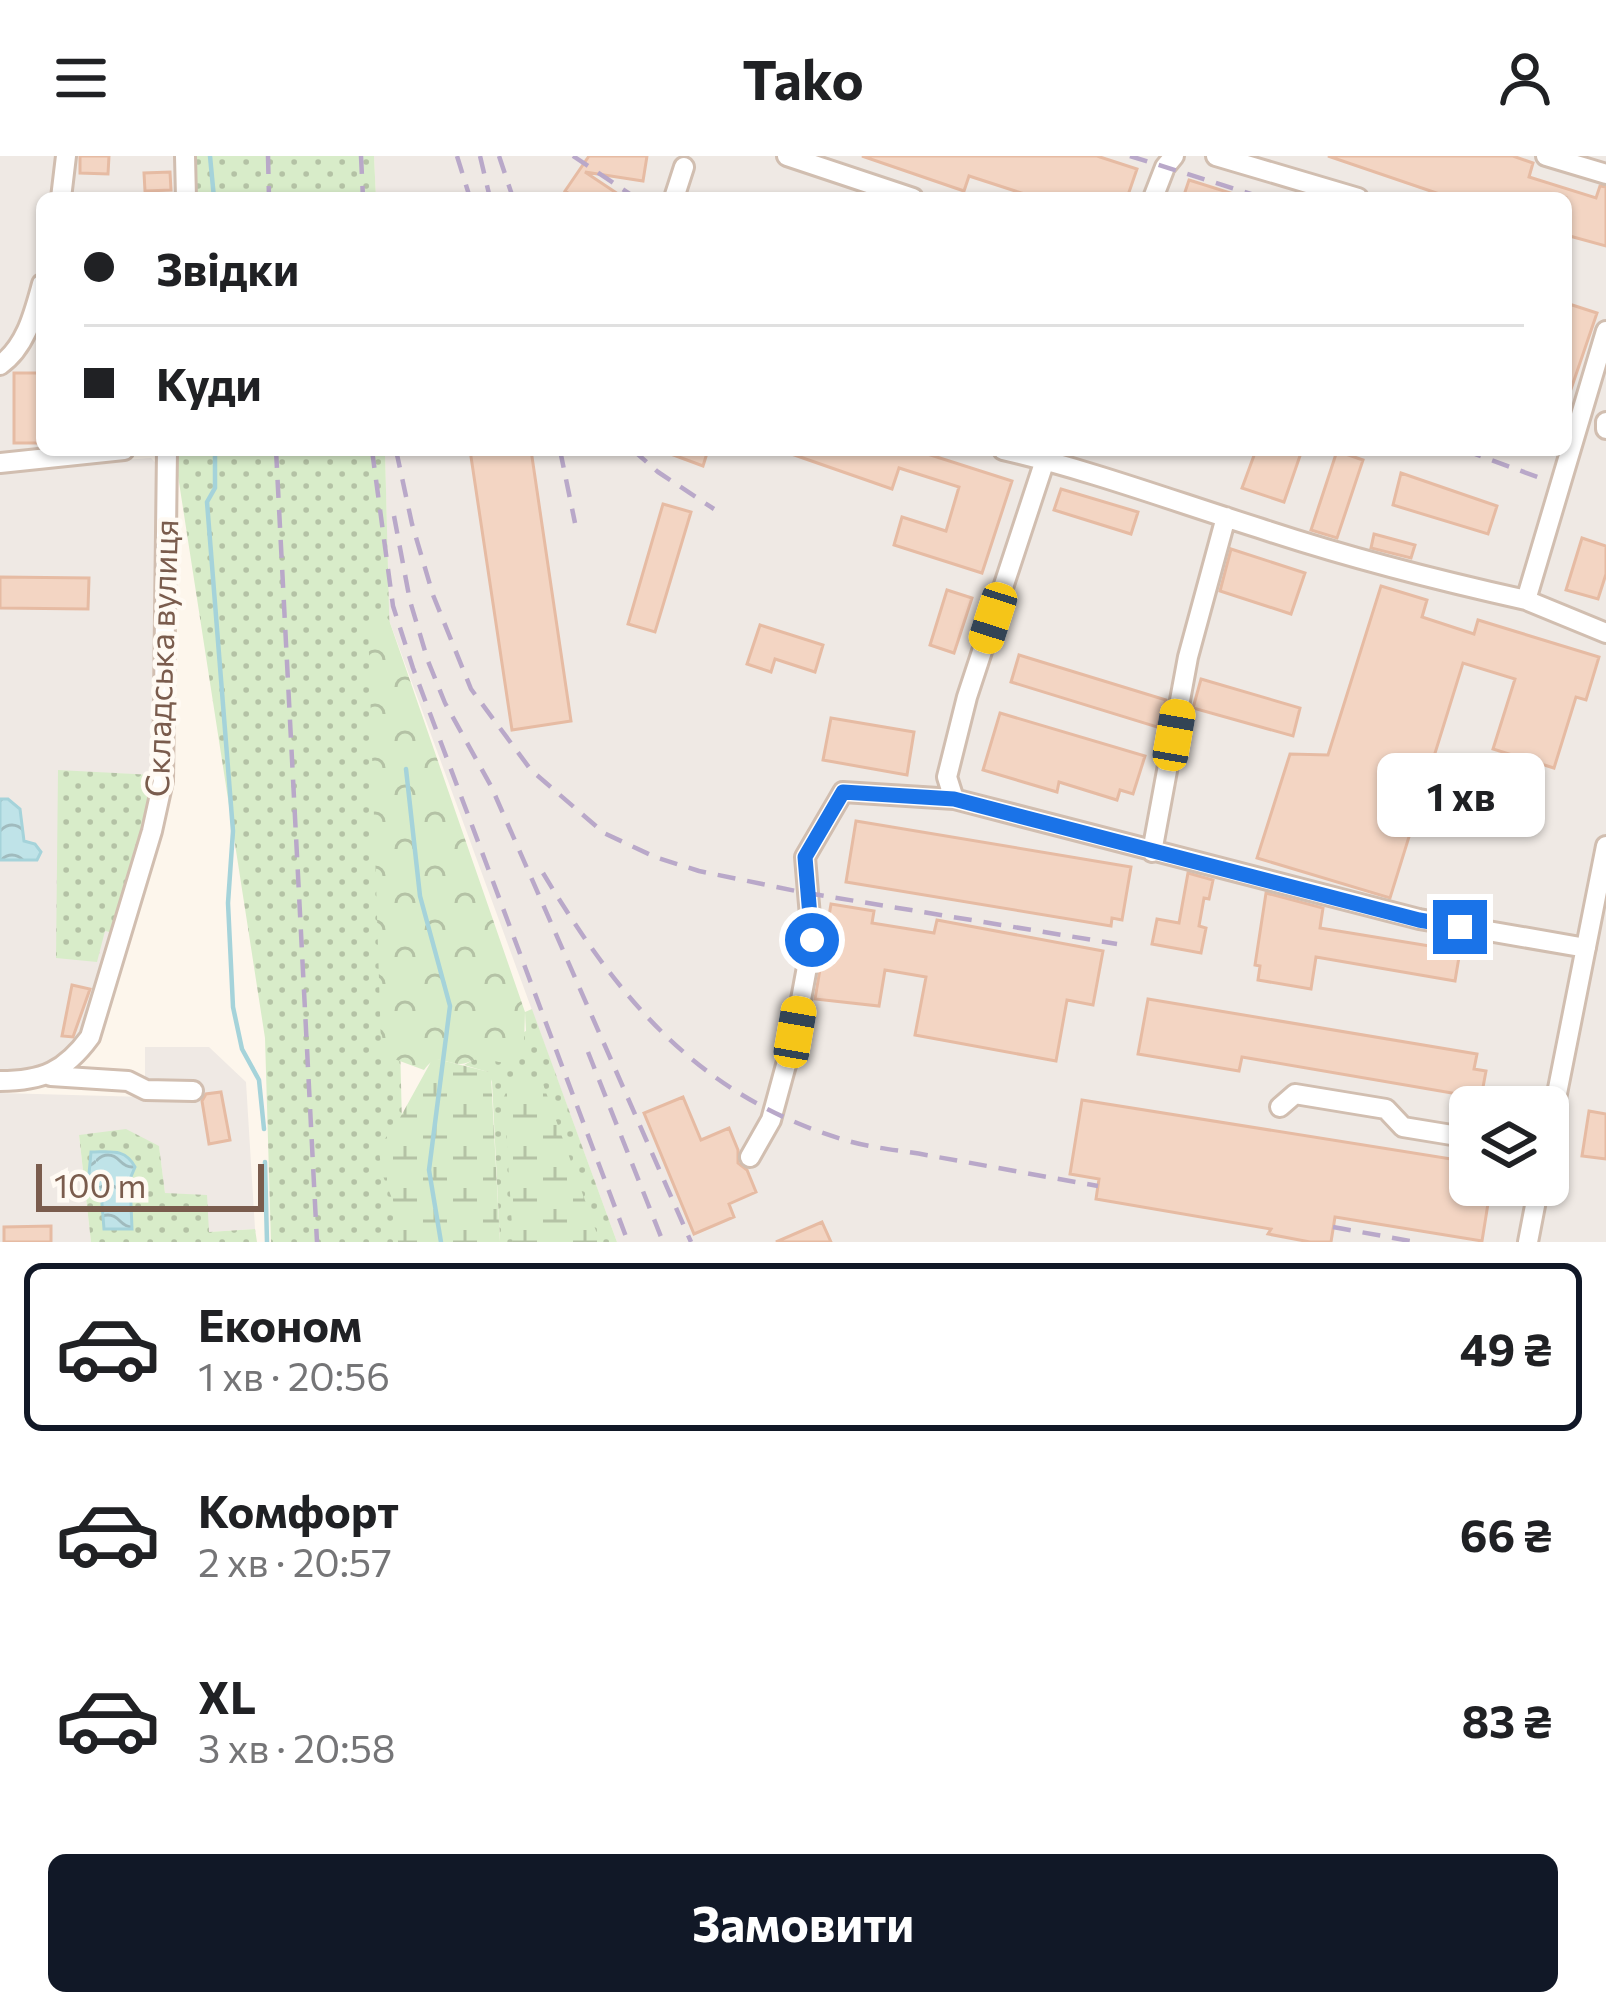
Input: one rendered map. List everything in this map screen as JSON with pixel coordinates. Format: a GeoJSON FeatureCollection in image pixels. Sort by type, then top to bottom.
{"type":"FeatureCollection","features":[{"type":"Feature","properties":{"kind":"street"},"geometry":{"type":"LineString","coordinates":[[62,192],[66,156]]}},
{"type":"Feature","properties":{"kind":"street"},"geometry":{"type":"LineString","coordinates":[[185,156],[186,192]]}},
{"type":"Feature","properties":{"kind":"street"},"geometry":{"type":"LineString","coordinates":[[787,156],[895,192]]}},
{"type":"Feature","properties":{"kind":"street"},"geometry":{"type":"LineString","coordinates":[[1156,192],[1174,156]]}},
{"type":"Feature","properties":{"kind":"street"},"geometry":{"type":"LineString","coordinates":[[1216,156],[1338,192]]}},
{"type":"Feature","properties":{"kind":"street"},"geometry":{"type":"LineString","coordinates":[[1546,156],[1606,174]]}},
{"type":"Feature","properties":{"kind":"street"},"geometry":{"type":"LineString","coordinates":[[676,192],[684,167]]}},
{"type":"Feature","properties":{"kind":"street"},"geometry":{"type":"LineString","coordinates":[[0,365],[10,359],[29,327],[36,304]]}},
{"type":"Feature","properties":{"kind":"street"},"geometry":{"type":"LineString","coordinates":[[1572,446],[1606,332]]}},
{"type":"Feature","properties":{"kind":"street"},"geometry":{"type":"LineString","coordinates":[[1,461],[57,456]]}},
{"type":"Feature","properties":{"kind":"street","name":"Складська вулиця"},"geometry":{"type":"LineString","coordinates":[[51,1076],[82,1048],[101,1009],[163,781],[167,456]]}},
{"type":"Feature","properties":{"kind":"street"},"geometry":{"type":"LineString","coordinates":[[1029,456],[1068,457],[1226,518],[1432,579],[1526,600],[1606,633]]}},
{"type":"Feature","properties":{"kind":"street"},"geometry":{"type":"LineString","coordinates":[[1526,600],[1569,456]]}},
{"type":"Feature","properties":{"kind":"street"},"geometry":{"type":"LineString","coordinates":[[954,799],[947,778],[967,697],[1046,460]]}},
{"type":"Feature","properties":{"kind":"street"},"geometry":{"type":"LineString","coordinates":[[1152,852],[1188,657],[1226,518]]}},
{"type":"Feature","properties":{"kind":"street"},"geometry":{"type":"LineString","coordinates":[[750,1157],[771,1120],[795,1032],[812,940],[805,857],[843,792],[954,799],[1419,920],[1586,948]]}},
{"type":"Feature","properties":{"kind":"street"},"geometry":{"type":"LineString","coordinates":[[1558,1086],[1606,846]]}},
{"type":"Feature","properties":{"kind":"street"},"geometry":{"type":"LineString","coordinates":[[0,1081],[51,1076],[128,1081],[146,1090],[193,1091]]}},
{"type":"Feature","properties":{"kind":"street"},"geometry":{"type":"LineString","coordinates":[[1280,1107],[1295,1094],[1363,1105],[1386,1109],[1403,1127],[1449,1135]]}},
{"type":"Feature","properties":{"kind":"street"},"geometry":{"type":"LineString","coordinates":[[1528,1242],[1535,1206]]}},
{"type":"Feature","properties":{"kind":"shaded area"},"geometry":{"type":"Polygon","coordinates":[[[0,156],[178,156],[179,192],[36,192],[36,451],[0,454],[0,156]]]}},
{"type":"Feature","properties":{"kind":"shaded area"},"geometry":{"type":"Polygon","coordinates":[[[374,156],[1606,156],[1606,1242],[617,1242],[389,620],[385,456],[1572,456],[1572,192],[376,192],[374,156]]]}},
{"type":"Feature","properties":{"kind":"shaded area"},"geometry":{"type":"Polygon","coordinates":[[[151,458],[161,485],[158,770],[154,775],[58,771],[105,931],[117,934],[85,1037],[47,1074],[0,1077],[0,469],[151,458]]]}},
{"type":"Feature","properties":{"kind":"shaded area"},"geometry":{"type":"Polygon","coordinates":[[[145,1047],[209,1047],[246,1082],[255,1229],[209,1232],[165,1193],[159,1147],[79,1135],[91,1242],[0,1242],[0,1093],[145,1097],[145,1047]]]}},
{"type":"Feature","properties":{"kind":"green space"},"geometry":{"type":"Polygon","coordinates":[[[192,156],[374,156],[376,192],[192,192],[192,156]]]}},
{"type":"Feature","properties":{"kind":"green space"},"geometry":{"type":"Polygon","coordinates":[[[175,456],[385,456],[405,1242],[271,1242],[265,1038],[175,456]]]}},
{"type":"Feature","properties":{"kind":"green space"},"geometry":{"type":"Polygon","coordinates":[[[382,613],[389,620],[525,1012],[524,1044],[511,1062],[437,1060],[424,1070],[389,1057],[381,1045],[368,622],[382,613]]]}},
{"type":"Feature","properties":{"kind":"green space"},"geometry":{"type":"Polygon","coordinates":[[[58,770],[154,775],[117,934],[105,931],[97,962],[56,958],[58,770]]]}},
{"type":"Feature","properties":{"kind":"green space"},"geometry":{"type":"Polygon","coordinates":[[[532,1009],[617,1242],[500,1242],[492,1082],[488,1072],[464,1065],[526,1031],[525,1012],[532,1009]]]}},
{"type":"Feature","properties":{"kind":"green space"},"geometry":{"type":"Polygon","coordinates":[[[433,1058],[491,1076],[500,1242],[398,1242],[397,1211],[381,1171],[379,1146],[433,1058]]]}},
{"type":"Feature","properties":{"kind":"green space"},"geometry":{"type":"Polygon","coordinates":[[[524,1077],[543,1084],[600,1242],[513,1242],[504,1097],[508,1087],[524,1077]]]}},
{"type":"Feature","properties":{"kind":"green space"},"geometry":{"type":"Polygon","coordinates":[[[126,1129],[159,1146],[165,1193],[207,1195],[209,1232],[255,1229],[257,1242],[91,1242],[79,1135],[126,1129]]]}},
{"type":"Feature","properties":{"kind":"water"},"geometry":{"type":"Polygon","coordinates":[[[0,799],[20,809],[24,841],[41,852],[37,860],[0,860],[0,799]]]}},
{"type":"Feature","properties":{"kind":"water"},"geometry":{"type":"Polygon","coordinates":[[[91,1152],[122,1154],[135,1167],[130,1179],[132,1229],[104,1229],[101,1192],[89,1174],[91,1152]]]}},
{"type":"Feature","properties":{"kind":"building"},"geometry":{"type":"Polygon","coordinates":[[[80,156],[109,156],[108,174],[80,173],[80,156]]]}},
{"type":"Feature","properties":{"kind":"building"},"geometry":{"type":"Polygon","coordinates":[[[589,156],[647,156],[643,181],[585,172],[615,192],[565,191],[589,156]]]}},
{"type":"Feature","properties":{"kind":"building"},"geometry":{"type":"Polygon","coordinates":[[[862,156],[1097,156],[1137,169],[1129,192],[1018,192],[969,176],[964,191],[862,156]]]}},
{"type":"Feature","properties":{"kind":"building"},"geometry":{"type":"Polygon","coordinates":[[[1328,156],[1513,156],[1533,163],[1529,177],[1596,198],[1600,186],[1606,187],[1606,246],[1572,237],[1572,192],[1433,192],[1328,156]]]}},
{"type":"Feature","properties":{"kind":"building"},"geometry":{"type":"Polygon","coordinates":[[[170,172],[171,190],[145,191],[144,173],[170,172]]]}},
{"type":"Feature","properties":{"kind":"building"},"geometry":{"type":"Polygon","coordinates":[[[1189,180],[1227,192],[1185,192],[1189,180]]]}},
{"type":"Feature","properties":{"kind":"building"},"geometry":{"type":"Polygon","coordinates":[[[1572,305],[1597,313],[1572,386],[1572,305]]]}},
{"type":"Feature","properties":{"kind":"building"},"geometry":{"type":"Polygon","coordinates":[[[14,373],[36,373],[36,443],[14,443],[14,373]]]}},
{"type":"Feature","properties":{"kind":"building"},"geometry":{"type":"Polygon","coordinates":[[[471,456],[532,456],[571,721],[512,730],[471,456]]]}},
{"type":"Feature","properties":{"kind":"building"},"geometry":{"type":"Polygon","coordinates":[[[676,456],[706,456],[703,466],[676,456]]]}},
{"type":"Feature","properties":{"kind":"building"},"geometry":{"type":"Polygon","coordinates":[[[797,456],[934,456],[1012,481],[982,573],[894,545],[902,517],[946,531],[959,487],[899,468],[892,489],[797,456]]]}},
{"type":"Feature","properties":{"kind":"building"},"geometry":{"type":"Polygon","coordinates":[[[1254,456],[1300,456],[1284,502],[1242,488],[1254,456]]]}},
{"type":"Feature","properties":{"kind":"building"},"geometry":{"type":"Polygon","coordinates":[[[1335,456],[1363,460],[1337,538],[1311,530],[1335,456]]]}},
{"type":"Feature","properties":{"kind":"building"},"geometry":{"type":"Polygon","coordinates":[[[1401,473],[1497,506],[1488,534],[1393,505],[1401,473]]]}},
{"type":"Feature","properties":{"kind":"building"},"geometry":{"type":"Polygon","coordinates":[[[1061,489],[1138,512],[1131,534],[1054,510],[1061,489]]]}},
{"type":"Feature","properties":{"kind":"building"},"geometry":{"type":"Polygon","coordinates":[[[663,504],[691,512],[655,632],[628,624],[663,504]]]}},
{"type":"Feature","properties":{"kind":"building"},"geometry":{"type":"Polygon","coordinates":[[[1374,534],[1415,545],[1411,558],[1371,548],[1374,534]]]}},
{"type":"Feature","properties":{"kind":"building"},"geometry":{"type":"Polygon","coordinates":[[[1582,538],[1606,546],[1606,574],[1598,599],[1566,590],[1582,538]]]}},
{"type":"Feature","properties":{"kind":"building"},"geometry":{"type":"Polygon","coordinates":[[[1231,549],[1305,573],[1291,614],[1220,591],[1231,549]]]}},
{"type":"Feature","properties":{"kind":"building"},"geometry":{"type":"Polygon","coordinates":[[[0,577],[89,578],[88,609],[0,608],[0,577]]]}},
{"type":"Feature","properties":{"kind":"building"},"geometry":{"type":"Polygon","coordinates":[[[1381,586],[1427,600],[1422,617],[1474,634],[1478,620],[1599,657],[1586,700],[1576,697],[1554,768],[1493,749],[1515,679],[1463,663],[1390,898],[1257,858],[1290,754],[1328,755],[1381,586]]]}},
{"type":"Feature","properties":{"kind":"building"},"geometry":{"type":"Polygon","coordinates":[[[947,590],[972,598],[954,653],[930,645],[947,590]]]}},
{"type":"Feature","properties":{"kind":"building"},"geometry":{"type":"Polygon","coordinates":[[[760,625],[823,645],[815,672],[775,659],[771,672],[747,664],[760,625]]]}},
{"type":"Feature","properties":{"kind":"building"},"geometry":{"type":"Polygon","coordinates":[[[1019,655],[1166,700],[1157,727],[1011,682],[1019,655]]]}},
{"type":"Feature","properties":{"kind":"building"},"geometry":{"type":"Polygon","coordinates":[[[1201,679],[1300,708],[1293,736],[1193,708],[1201,679]]]}},
{"type":"Feature","properties":{"kind":"building"},"geometry":{"type":"Polygon","coordinates":[[[1000,713],[1145,756],[1133,794],[1120,790],[1117,800],[1059,782],[1057,792],[983,770],[1000,713]]]}},
{"type":"Feature","properties":{"kind":"building"},"geometry":{"type":"Polygon","coordinates":[[[831,718],[914,732],[907,775],[823,760],[831,718]]]}},
{"type":"Feature","properties":{"kind":"building"},"geometry":{"type":"Polygon","coordinates":[[[856,821],[1131,867],[1122,920],[1112,918],[1111,926],[846,882],[856,821]]]}},
{"type":"Feature","properties":{"kind":"building"},"geometry":{"type":"Polygon","coordinates":[[[1188,873],[1213,880],[1199,926],[1206,928],[1201,953],[1152,944],[1157,919],[1179,923],[1188,873]]]}},
{"type":"Feature","properties":{"kind":"building"},"geometry":{"type":"Polygon","coordinates":[[[1266,893],[1323,908],[1320,928],[1460,951],[1455,981],[1316,957],[1311,989],[1258,980],[1260,966],[1255,965],[1266,893]]]}},
{"type":"Feature","properties":{"kind":"building"},"geometry":{"type":"Polygon","coordinates":[[[831,904],[874,911],[872,923],[934,933],[937,920],[1103,951],[1093,1005],[1067,1000],[1056,1061],[915,1035],[926,977],[885,970],[879,1006],[815,999],[831,904]]]}},
{"type":"Feature","properties":{"kind":"building"},"geometry":{"type":"Polygon","coordinates":[[[72,985],[90,989],[73,1037],[62,1036],[72,985]]]}},
{"type":"Feature","properties":{"kind":"building"},"geometry":{"type":"Polygon","coordinates":[[[1148,999],[1477,1054],[1474,1069],[1486,1071],[1483,1086],[1449,1086],[1449,1093],[1242,1057],[1239,1071],[1138,1054],[1148,999]]]}},
{"type":"Feature","properties":{"kind":"building"},"geometry":{"type":"Polygon","coordinates":[[[221,1092],[230,1140],[209,1144],[202,1101],[206,1094],[221,1092]]]}},
{"type":"Feature","properties":{"kind":"building"},"geometry":{"type":"Polygon","coordinates":[[[683,1097],[701,1140],[729,1128],[738,1163],[747,1170],[756,1192],[729,1204],[734,1217],[694,1234],[644,1113],[683,1097]]]}},
{"type":"Feature","properties":{"kind":"building"},"geometry":{"type":"Polygon","coordinates":[[[1082,1100],[1449,1159],[1449,1206],[1488,1206],[1482,1241],[1335,1217],[1331,1242],[1310,1242],[1268,1234],[1271,1229],[1096,1199],[1099,1179],[1070,1174],[1082,1100]]]}},
{"type":"Feature","properties":{"kind":"building"},"geometry":{"type":"Polygon","coordinates":[[[1589,1111],[1606,1114],[1606,1159],[1582,1156],[1589,1111]]]}},
{"type":"Feature","properties":{"kind":"building"},"geometry":{"type":"Polygon","coordinates":[[[822,1222],[831,1242],[776,1242],[822,1222]]]}},
{"type":"Feature","properties":{"kind":"building"},"geometry":{"type":"Polygon","coordinates":[[[51,1226],[51,1242],[4,1242],[4,1227],[51,1226]]]}},
{"type":"Feature","properties":{"kind":"waterway"},"geometry":{"type":"LineString","coordinates":[[210,156],[213,192]]}},
{"type":"Feature","properties":{"kind":"waterway"},"geometry":{"type":"LineString","coordinates":[[215,456],[215,488],[207,502],[233,831],[228,903],[233,1007],[242,1049],[259,1080],[264,1129]]}},
{"type":"Feature","properties":{"kind":"waterway"},"geometry":{"type":"LineString","coordinates":[[406,769],[420,896],[450,1006],[429,1170],[441,1242]]}},
{"type":"Feature","properties":{"kind":"waterway"},"geometry":{"type":"LineString","coordinates":[[265,1162],[267,1242]]}},
{"type":"Feature","properties":{"kind":"railway"},"geometry":{"type":"LineString","coordinates":[[268,156],[269,192]]}},
{"type":"Feature","properties":{"kind":"railway"},"geometry":{"type":"LineString","coordinates":[[361,156],[363,192]]}},
{"type":"Feature","properties":{"kind":"railway"},"geometry":{"type":"LineString","coordinates":[[457,156],[468,192]]}},
{"type":"Feature","properties":{"kind":"railway"},"geometry":{"type":"LineString","coordinates":[[480,156],[489,192]]}},
{"type":"Feature","properties":{"kind":"railway"},"geometry":{"type":"LineString","coordinates":[[499,156],[511,192]]}},
{"type":"Feature","properties":{"kind":"railway"},"geometry":{"type":"LineString","coordinates":[[573,156],[627,192]]}},
{"type":"Feature","properties":{"kind":"railway"},"geometry":{"type":"LineString","coordinates":[[1130,156],[1245,192]]}},
{"type":"Feature","properties":{"kind":"railway"},"geometry":{"type":"LineString","coordinates":[[276,456],[317,1242]]}},
{"type":"Feature","properties":{"kind":"railway"},"geometry":{"type":"LineString","coordinates":[[373,456],[393,606],[413,668],[628,1242]]}},
{"type":"Feature","properties":{"kind":"railway"},"geometry":{"type":"LineString","coordinates":[[397,456],[433,595],[471,689],[531,770],[604,833],[699,871],[1117,944]]}},
{"type":"Feature","properties":{"kind":"railway"},"geometry":{"type":"LineString","coordinates":[[561,456],[575,523]]}},
{"type":"Feature","properties":{"kind":"railway"},"geometry":{"type":"LineString","coordinates":[[640,456],[714,509]]}},
{"type":"Feature","properties":{"kind":"railway"},"geometry":{"type":"LineString","coordinates":[[1480,456],[1543,479]]}},
{"type":"Feature","properties":{"kind":"railway"},"geometry":{"type":"LineString","coordinates":[[394,516],[410,601],[445,703],[491,786],[691,1242]]}},
{"type":"Feature","properties":{"kind":"railway"},"geometry":{"type":"LineString","coordinates":[[543,873],[633,1001],[705,1070],[747,1098],[855,1143],[1098,1186]]}},
{"type":"Feature","properties":{"kind":"railway"},"geometry":{"type":"LineString","coordinates":[[588,1052],[663,1242]]}},
{"type":"Feature","properties":{"kind":"railway"},"geometry":{"type":"LineString","coordinates":[[1333,1227],[1410,1241]]}},
{"type":"Feature","properties":{"kind":"route"},"geometry":{"type":"LineString","coordinates":[[812,940],[805,857],[843,792],[954,799],[1460,927]]}}]}
